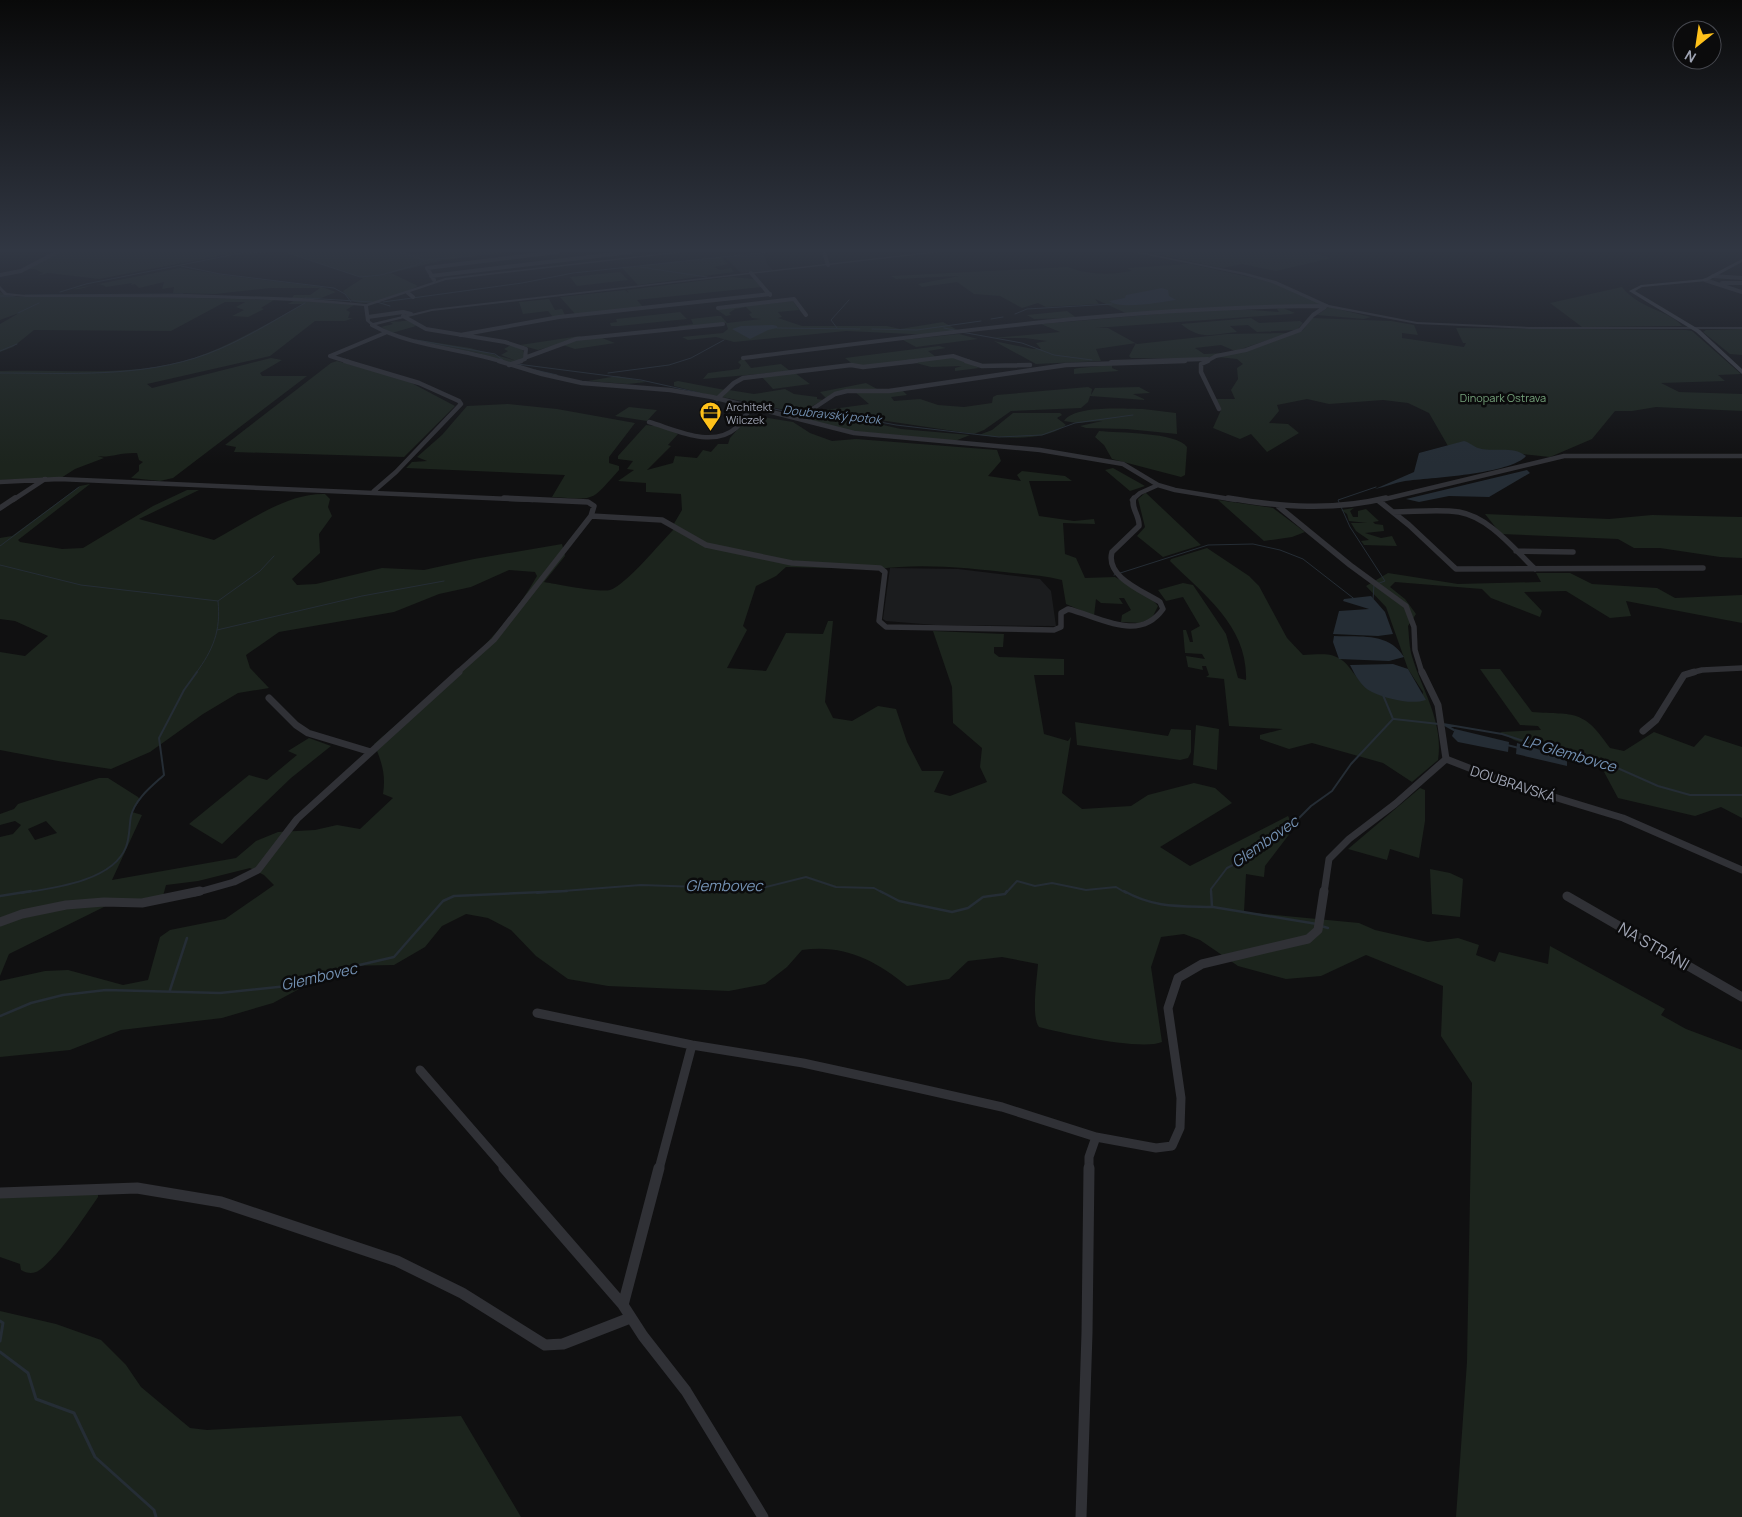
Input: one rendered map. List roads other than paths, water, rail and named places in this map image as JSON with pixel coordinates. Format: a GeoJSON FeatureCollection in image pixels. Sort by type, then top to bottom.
{"type":"FeatureCollection","features":[{"type":"Feature","properties":{"kind":"main road"},"geometry":{"type":"LineString","coordinates":[[1685,323],[1692,327],[1742,372]]}},
{"type":"Feature","properties":{"kind":"street"},"geometry":{"type":"LineString","coordinates":[[372,325],[380,323]]}},
{"type":"Feature","properties":{"kind":"street"},"geometry":{"type":"LineString","coordinates":[[413,323],[421,328],[511,344],[526,349],[527,357]]}},
{"type":"Feature","properties":{"kind":"street"},"geometry":{"type":"LineString","coordinates":[[460,336],[529,323]]}},
{"type":"Feature","properties":{"kind":"street"},"geometry":{"type":"LineString","coordinates":[[742,358],[1035,323]]}},
{"type":"Feature","properties":{"kind":"street"},"geometry":{"type":"LineString","coordinates":[[794,416],[811,410],[835,394],[847,391],[899,389],[1044,366],[1128,361],[1180,362],[1208,359],[1246,350],[1300,330],[1306,323]]}},
{"type":"Feature","properties":{"kind":"street"},"geometry":{"type":"LineString","coordinates":[[1410,323],[1510,328],[1742,328]]}},
{"type":"Feature","properties":{"kind":"street"},"geometry":{"type":"LineString","coordinates":[[508,365],[576,340],[723,324]]}},
{"type":"Feature","properties":{"kind":"street"},"geometry":{"type":"LineString","coordinates":[[372,325],[385,333],[401,339],[471,352],[508,365],[567,380],[600,386],[676,391],[794,416],[831,429],[854,433],[1040,450],[1123,464],[1158,485],[1202,496],[1278,506],[1354,506],[1564,456],[1742,456]]}},
{"type":"Feature","properties":{"kind":"street"},"geometry":{"type":"LineString","coordinates":[[374,492],[396,472],[461,404],[459,401],[419,382],[330,356],[385,333]]}},
{"type":"Feature","properties":{"kind":"street"},"geometry":{"type":"LineString","coordinates":[[717,399],[734,383],[743,378],[851,365],[863,367],[953,356],[982,366],[1008,364],[1044,366]]}},
{"type":"Feature","properties":{"kind":"street"},"geometry":{"type":"LineString","coordinates":[[1208,359],[1200,364],[1201,372],[1219,409]]}},
{"type":"Feature","properties":{"kind":"street"},"geometry":{"type":"LineString","coordinates":[[649,422],[664,425],[686,435],[716,437],[740,424],[745,412],[753,407]]}},
{"type":"Feature","properties":{"kind":"street"},"geometry":{"type":"LineString","coordinates":[[0,508],[46,479]]}},
{"type":"Feature","properties":{"kind":"street"},"geometry":{"type":"LineString","coordinates":[[0,482],[46,479],[579,500],[594,506],[591,516],[494,640],[302,814],[286,830],[258,869],[248,876],[197,892],[130,904],[102,902],[68,906],[17,915],[0,922]]}},
{"type":"Feature","properties":{"kind":"street"},"geometry":{"type":"LineString","coordinates":[[591,516],[662,520],[706,545],[792,563],[880,568],[885,572],[878,621],[886,627],[1054,630],[1061,627],[1061,613],[1068,610],[1112,624],[1134,626],[1154,621],[1163,608],[1153,597],[1118,575],[1115,571],[1112,556],[1115,547],[1139,526],[1139,519],[1132,500],[1140,493],[1158,485]]}},
{"type":"Feature","properties":{"kind":"street"},"geometry":{"type":"LineString","coordinates":[[1379,501],[1456,569],[1703,568]]}},
{"type":"Feature","properties":{"kind":"street"},"geometry":{"type":"LineString","coordinates":[[537,1012],[692,1045],[803,1064],[949,1095],[1002,1108],[1096,1136],[1156,1148],[1172,1146],[1180,1128],[1181,1098],[1168,1008],[1178,978],[1202,964],[1308,939],[1318,930],[1329,859],[1349,839],[1395,804],[1446,759],[1438,705],[1422,673],[1415,650],[1414,627],[1406,606],[1350,565],[1278,506]]}},
{"type":"Feature","properties":{"kind":"street"},"geometry":{"type":"LineString","coordinates":[[1393,512],[1459,512],[1468,514],[1486,526],[1535,569]]}},
{"type":"Feature","properties":{"kind":"street"},"geometry":{"type":"LineString","coordinates":[[1516,552],[1573,552]]}},
{"type":"Feature","properties":{"kind":"street"},"geometry":{"type":"LineString","coordinates":[[1643,731],[1656,720],[1684,674],[1702,670],[1742,668]]}},
{"type":"Feature","properties":{"kind":"street"},"geometry":{"type":"LineString","coordinates":[[269,698],[296,725],[308,733],[371,752]]}},
{"type":"Feature","properties":{"kind":"street","name":"DOUBRAVSKÁ"},"geometry":{"type":"LineString","coordinates":[[1446,759],[1480,775],[1606,813],[1691,845],[1742,870]]}},
{"type":"Feature","properties":{"kind":"street","name":"NA STRÁNI"},"geometry":{"type":"LineString","coordinates":[[1567,896],[1742,996]]}},
{"type":"Feature","properties":{"kind":"street"},"geometry":{"type":"LineString","coordinates":[[623,1305],[692,1045]]}},
{"type":"Feature","properties":{"kind":"street"},"geometry":{"type":"LineString","coordinates":[[420,1070],[623,1305],[630,1318],[686,1391],[762,1517]]}},
{"type":"Feature","properties":{"kind":"street"},"geometry":{"type":"LineString","coordinates":[[1081,1517],[1087,1333],[1088,1157],[1096,1136]]}},
{"type":"Feature","properties":{"kind":"street"},"geometry":{"type":"LineString","coordinates":[[0,1193],[137,1188],[222,1202],[397,1261],[462,1293],[545,1345],[562,1344],[630,1318]]}},
{"type":"Feature","properties":{"kind":"waterway"},"geometry":{"type":"LineString","coordinates":[[0,373],[79,373],[131,371],[157,367],[207,354],[233,343],[270,323]]}},
{"type":"Feature","properties":{"kind":"waterway"},"geometry":{"type":"LineString","coordinates":[[833,323],[837,328]]}},
{"type":"Feature","properties":{"kind":"waterway"},"geometry":{"type":"LineString","coordinates":[[872,329],[917,330],[968,323]]}},
{"type":"Feature","properties":{"kind":"waterway"},"geometry":{"type":"LineString","coordinates":[[777,328],[860,329]]}},
{"type":"Feature","properties":{"kind":"waterway"},"geometry":{"type":"LineString","coordinates":[[944,328],[954,330]]}},
{"type":"Feature","properties":{"kind":"waterway"},"geometry":{"type":"LineString","coordinates":[[961,332],[1022,343],[1054,355],[1092,360]]}},
{"type":"Feature","properties":{"kind":"waterway","name":"Doubravský potok"},"geometry":{"type":"LineString","coordinates":[[416,340],[495,354],[503,360]]}},
{"type":"Feature","properties":{"kind":"waterway"},"geometry":{"type":"LineString","coordinates":[[608,373],[669,365],[691,358],[724,340]]}},
{"type":"Feature","properties":{"kind":"waterway"},"geometry":{"type":"LineString","coordinates":[[0,351],[17,344]]}},
{"type":"Feature","properties":{"kind":"waterway","name":"Doubravský potok"},"geometry":{"type":"LineString","coordinates":[[517,364],[641,380],[700,393]]}},
{"type":"Feature","properties":{"kind":"waterway"},"geometry":{"type":"LineString","coordinates":[[535,370],[557,375]]}},
{"type":"Feature","properties":{"kind":"waterway","name":"Doubravský potok"},"geometry":{"type":"LineString","coordinates":[[741,402],[798,414]]}},
{"type":"Feature","properties":{"kind":"waterway","name":"Doubravský potok"},"geometry":{"type":"LineString","coordinates":[[802,415],[848,416],[896,425],[999,437],[1042,435],[1075,423],[1133,415]]}},
{"type":"Feature","properties":{"kind":"waterway"},"geometry":{"type":"LineString","coordinates":[[0,546],[79,487]]}},
{"type":"Feature","properties":{"kind":"waterway","name":"Glembovec"},"geometry":{"type":"LineString","coordinates":[[1373,599],[1374,585],[1385,581],[1350,527],[1338,500],[1376,487]]}},
{"type":"Feature","properties":{"kind":"waterway"},"geometry":{"type":"LineString","coordinates":[[1114,575],[1208,545],[1253,544],[1280,550],[1303,559],[1357,601]]}},
{"type":"Feature","properties":{"kind":"waterway"},"geometry":{"type":"LineString","coordinates":[[218,601],[260,571],[274,556]]}},
{"type":"Feature","properties":{"kind":"waterway"},"geometry":{"type":"LineString","coordinates":[[0,565],[81,585],[218,601]]}},
{"type":"Feature","properties":{"kind":"waterway"},"geometry":{"type":"LineString","coordinates":[[217,630],[362,596],[444,581]]}},
{"type":"Feature","properties":{"kind":"waterway"},"geometry":{"type":"LineString","coordinates":[[217,630],[218,601]]}},
{"type":"Feature","properties":{"kind":"waterway"},"geometry":{"type":"LineString","coordinates":[[196,673],[211,648],[217,630]]}},
{"type":"Feature","properties":{"kind":"waterway"},"geometry":{"type":"LineString","coordinates":[[22,893],[81,881],[109,868],[119,859],[126,847],[131,816],[136,804],[144,793],[164,775],[159,738],[184,690],[197,672]]}},
{"type":"Feature","properties":{"kind":"waterway","name":"Glembovec"},"geometry":{"type":"LineString","coordinates":[[1211,891],[1227,868],[1245,859],[1290,827],[1311,806],[1332,791],[1351,764],[1393,719],[1383,695]]}},
{"type":"Feature","properties":{"kind":"waterway","name":"LP Glembovce"},"geometry":{"type":"LineString","coordinates":[[1394,719],[1439,724]]}},
{"type":"Feature","properties":{"kind":"waterway","name":"LP Glembovce"},"geometry":{"type":"LineString","coordinates":[[1454,730],[1443,724],[1502,734],[1570,756],[1604,762],[1658,786],[1690,795],[1742,795]]}},
{"type":"Feature","properties":{"kind":"waterway"},"geometry":{"type":"LineString","coordinates":[[1507,745],[1519,748]]}},
{"type":"Feature","properties":{"kind":"waterway","name":"Glembovec"},"geometry":{"type":"LineString","coordinates":[[558,891],[641,885],[758,889],[806,877],[836,887],[874,888],[883,893]]}},
{"type":"Feature","properties":{"kind":"waterway","name":"Glembovec"},"geometry":{"type":"LineString","coordinates":[[1006,893],[1017,881],[1035,886],[1052,883],[1086,890],[1116,887],[1126,893]]}},
{"type":"Feature","properties":{"kind":"waterway"},"geometry":{"type":"LineString","coordinates":[[0,896],[31,891]]}},
{"type":"Feature","properties":{"kind":"waterway","name":"Glembovec"},"geometry":{"type":"LineString","coordinates":[[0,1016],[31,1003],[63,995],[106,990],[220,993],[297,985],[355,966],[394,957],[443,901],[454,896],[558,891]]}},
{"type":"Feature","properties":{"kind":"waterway","name":"Glembovec"},"geometry":{"type":"LineString","coordinates":[[537,893],[558,891]]}},
{"type":"Feature","properties":{"kind":"waterway","name":"Glembovec"},"geometry":{"type":"LineString","coordinates":[[558,891],[567,891]]}},
{"type":"Feature","properties":{"kind":"waterway","name":"Glembovec"},"geometry":{"type":"LineString","coordinates":[[880,891],[899,901],[952,912],[968,908],[983,897],[1005,894],[1007,891]]}},
{"type":"Feature","properties":{"kind":"waterway","name":"Glembovec"},"geometry":{"type":"LineString","coordinates":[[1124,891],[1135,897],[1156,903],[1212,907],[1211,891]]}},
{"type":"Feature","properties":{"kind":"waterway","name":"LP Glembovce"},"geometry":{"type":"LineString","coordinates":[[1213,907],[1317,924]]}},
{"type":"Feature","properties":{"kind":"waterway","name":"LP Glembovce"},"geometry":{"type":"LineString","coordinates":[[1321,926],[1328,928]]}},
{"type":"Feature","properties":{"kind":"waterway"},"geometry":{"type":"LineString","coordinates":[[170,990],[187,938]]}},
{"type":"Feature","properties":{"kind":"waterway"},"geometry":{"type":"LineString","coordinates":[[0,1321],[3,1323],[0,1341]]}},
{"type":"Feature","properties":{"kind":"waterway"},"geometry":{"type":"LineString","coordinates":[[0,1352],[28,1373],[36,1399],[74,1413],[95,1457],[154,1510],[156,1517]]}},
{"type":"Feature","properties":{"kind":"place","name":"Architekt Wilczek"},"geometry":{"type":"Point","coordinates":[710,432]}},
{"type":"Feature","properties":{"kind":"park label","name":"Dinopark Ostrava"},"geometry":{"type":"Point","coordinates":[1503,398]}}]}
